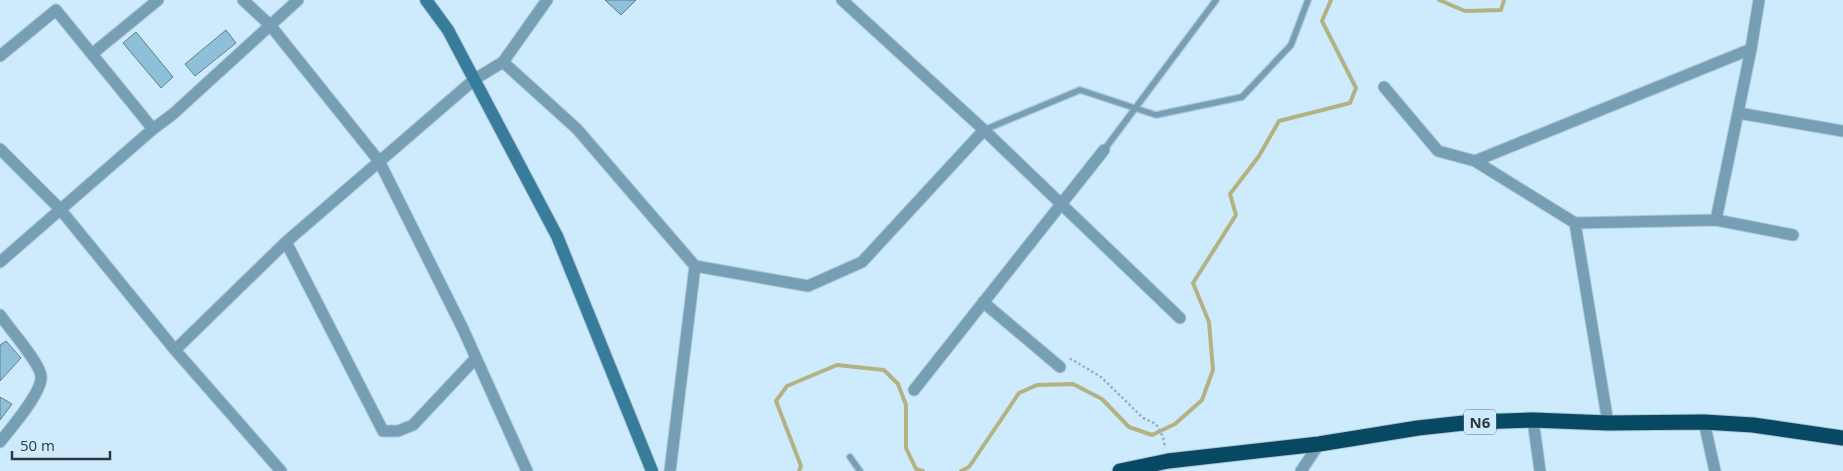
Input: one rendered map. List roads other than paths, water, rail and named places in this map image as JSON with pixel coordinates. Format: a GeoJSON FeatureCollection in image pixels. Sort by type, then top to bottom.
{"type":"FeatureCollection","features":[{"type":"Feature","properties":{"kind":"highway","name":"N6"},"geometry":{"type":"LineString","coordinates":[[1120,471],[1168,461],[1320,444],[1418,428],[1473,422],[1533,420],[1704,422],[1753,425],[1843,438]]}},
{"type":"Feature","properties":{"kind":"main road"},"geometry":{"type":"LineString","coordinates":[[426,0],[448,30],[557,236],[652,471]]}},
{"type":"Feature","properties":{"kind":"street"},"geometry":{"type":"LineString","coordinates":[[92,54],[158,0]]}},
{"type":"Feature","properties":{"kind":"street"},"geometry":{"type":"LineString","coordinates":[[243,0],[270,25],[379,161],[476,358],[527,471]]}},
{"type":"Feature","properties":{"kind":"street"},"geometry":{"type":"LineString","coordinates":[[0,262],[153,129],[173,114],[298,0]]}},
{"type":"Feature","properties":{"kind":"street"},"geometry":{"type":"LineString","coordinates":[[175,350],[286,242],[475,80],[503,62],[547,0]]}},
{"type":"Feature","properties":{"kind":"street"},"geometry":{"type":"LineString","coordinates":[[842,0],[984,130],[1180,318]]}},
{"type":"Feature","properties":{"kind":"street"},"geometry":{"type":"LineString","coordinates":[[1716,220],[1751,49],[1759,0]]}},
{"type":"Feature","properties":{"kind":"street"},"geometry":{"type":"LineString","coordinates":[[0,56],[56,10],[153,129]]}},
{"type":"Feature","properties":{"kind":"street"},"geometry":{"type":"LineString","coordinates":[[1475,161],[1751,49]]}},
{"type":"Feature","properties":{"kind":"street"},"geometry":{"type":"LineString","coordinates":[[503,62],[577,129],[695,266],[808,286],[862,262],[984,130]]}},
{"type":"Feature","properties":{"kind":"street"},"geometry":{"type":"LineString","coordinates":[[1384,87],[1438,151],[1475,161],[1574,223],[1716,220],[1793,235]]}},
{"type":"Feature","properties":{"kind":"street"},"geometry":{"type":"LineString","coordinates":[[1738,113],[1843,131]]}},
{"type":"Feature","properties":{"kind":"street"},"geometry":{"type":"LineString","coordinates":[[0,149],[60,209],[175,350],[280,471]]}},
{"type":"Feature","properties":{"kind":"street"},"geometry":{"type":"LineString","coordinates":[[914,390],[1104,150]]}},
{"type":"Feature","properties":{"kind":"street"},"geometry":{"type":"LineString","coordinates":[[1574,223],[1608,422]]}},
{"type":"Feature","properties":{"kind":"street"},"geometry":{"type":"LineString","coordinates":[[286,242],[382,431],[398,431],[413,425],[476,358]]}},
{"type":"Feature","properties":{"kind":"street"},"geometry":{"type":"LineString","coordinates":[[670,471],[695,266]]}},
{"type":"Feature","properties":{"kind":"street"},"geometry":{"type":"LineString","coordinates":[[983,302],[1060,367]]}},
{"type":"Feature","properties":{"kind":"street"},"geometry":{"type":"LineString","coordinates":[[0,315],[37,365],[42,377],[38,390],[0,442]]}},
{"type":"Feature","properties":{"kind":"street"},"geometry":{"type":"LineString","coordinates":[[1533,420],[1540,471]]}},
{"type":"Feature","properties":{"kind":"street"},"geometry":{"type":"LineString","coordinates":[[1704,422],[1715,471]]}},
{"type":"Feature","properties":{"kind":"street"},"geometry":{"type":"LineString","coordinates":[[1301,471],[1320,444]]}},
{"type":"Feature","properties":{"kind":"lane"},"geometry":{"type":"LineString","coordinates":[[1104,150],[1216,0]]}},
{"type":"Feature","properties":{"kind":"lane"},"geometry":{"type":"LineString","coordinates":[[984,130],[1080,90],[1156,115],[1242,97],[1291,45],[1308,0]]}},
{"type":"Feature","properties":{"kind":"lane"},"geometry":{"type":"LineString","coordinates":[[850,457],[860,471]]}},
{"type":"Feature","properties":{"kind":"waterway"},"geometry":{"type":"LineString","coordinates":[[961,471],[969,467],[1019,393],[1037,385],[1073,384],[1102,399],[1129,427],[1152,435],[1175,424],[1202,400],[1213,370],[1209,322],[1193,283],[1236,215],[1230,194],[1259,156],[1279,121],[1350,103],[1356,88],[1322,21],[1331,0]]}},
{"type":"Feature","properties":{"kind":"waterway"},"geometry":{"type":"LineString","coordinates":[[1439,0],[1465,11],[1501,10],[1504,0]]}},
{"type":"Feature","properties":{"kind":"waterway"},"geometry":{"type":"LineString","coordinates":[[799,471],[801,466],[776,401],[787,386],[837,365],[884,370],[898,384],[906,405],[906,448],[916,469],[923,471]]}}]}
